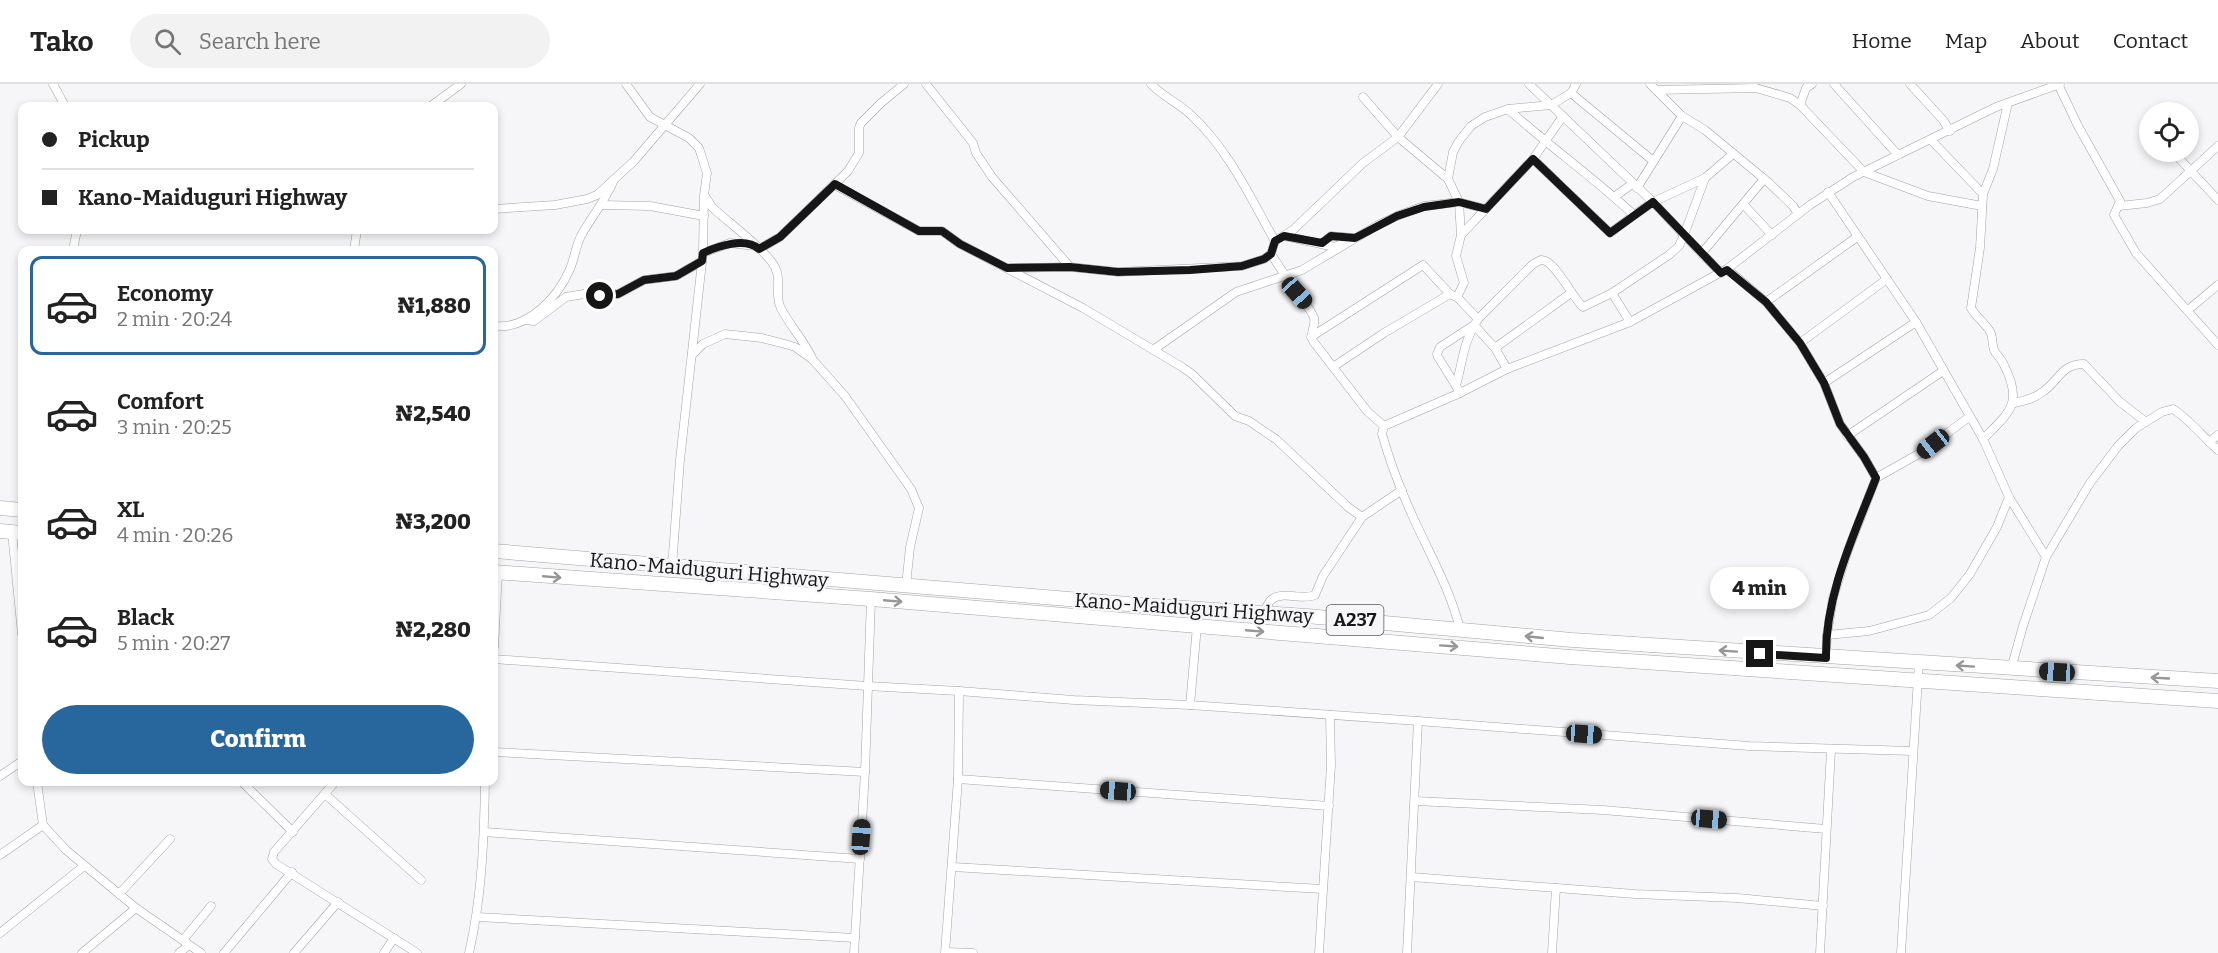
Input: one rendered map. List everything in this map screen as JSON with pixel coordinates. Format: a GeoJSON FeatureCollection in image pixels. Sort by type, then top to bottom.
{"type":"FeatureCollection","features":[{"type":"Feature","properties":{"kind":"highway"},"geometry":{"type":"LineString","coordinates":[[0,508],[18,510]]}},
{"type":"Feature","properties":{"kind":"highway","name":"Kano-Maiduguri Highway"},"geometry":{"type":"LineString","coordinates":[[498,551],[1572,640],[1826,658],[2218,681]]}},
{"type":"Feature","properties":{"kind":"highway","name":"Kano-Maiduguri Highway"},"geometry":{"type":"LineString","coordinates":[[498,572],[871,599],[1582,658],[2218,701]]}},
{"type":"Feature","properties":{"kind":"street"},"geometry":{"type":"LineString","coordinates":[[53,84],[63,102]]}},
{"type":"Feature","properties":{"kind":"street"},"geometry":{"type":"LineString","coordinates":[[436,102],[461,84]]}},
{"type":"Feature","properties":{"kind":"street"},"geometry":{"type":"LineString","coordinates":[[626,84],[650,117],[689,138],[703,155],[708,173],[704,195],[703,257],[680,460],[672,567]]}},
{"type":"Feature","properties":{"kind":"street"},"geometry":{"type":"LineString","coordinates":[[498,209],[555,205],[597,195],[634,161],[700,84]]}},
{"type":"Feature","properties":{"kind":"street"},"geometry":{"type":"LineString","coordinates":[[524,320],[534,321],[561,300],[573,295],[618,294],[644,280],[676,276],[703,257],[730,243],[757,248],[780,237],[848,171],[859,153],[861,123],[880,103],[904,84]]}},
{"type":"Feature","properties":{"kind":"street"},"geometry":{"type":"LineString","coordinates":[[926,84],[973,143],[982,163],[992,177],[1070,267]]}},
{"type":"Feature","properties":{"kind":"street"},"geometry":{"type":"LineString","coordinates":[[1151,84],[1190,114],[1234,166],[1275,241]]}},
{"type":"Feature","properties":{"kind":"street"},"geometry":{"type":"LineString","coordinates":[[1007,268],[1070,267],[1118,272],[1242,266],[1264,259],[1271,254],[1275,241],[1318,208],[1376,152],[1398,137],[1438,84]]}},
{"type":"Feature","properties":{"kind":"street"},"geometry":{"type":"LineString","coordinates":[[1529,84],[1584,134],[1702,253],[1766,302],[1800,343],[1824,383],[1840,424],[1876,478]]}},
{"type":"Feature","properties":{"kind":"street"},"geometry":{"type":"LineString","coordinates":[[1448,180],[1453,152],[1471,126],[1485,117],[1508,109],[1551,105],[1571,93],[1576,84]]}},
{"type":"Feature","properties":{"kind":"street"},"geometry":{"type":"LineString","coordinates":[[1834,84],[1898,155]]}},
{"type":"Feature","properties":{"kind":"street"},"geometry":{"type":"LineString","coordinates":[[1910,84],[1950,131]]}},
{"type":"Feature","properties":{"kind":"street"},"geometry":{"type":"LineString","coordinates":[[1460,629],[1445,581],[1402,490],[1382,434],[1384,426],[1458,389],[1630,322],[1724,271],[1828,192],[1898,155],[2008,103],[2059,84],[2078,126],[2120,201],[2114,215],[2136,253],[2218,345]]}},
{"type":"Feature","properties":{"kind":"street"},"geometry":{"type":"LineString","coordinates":[[1800,105],[1807,86]]}},
{"type":"Feature","properties":{"kind":"street"},"geometry":{"type":"LineString","coordinates":[[1653,87],[1756,87],[1790,99],[1800,105],[1864,172],[1928,196],[1982,206]]}},
{"type":"Feature","properties":{"kind":"street"},"geometry":{"type":"LineString","coordinates":[[1653,87],[1682,116],[1705,130],[1764,179],[1786,199],[1798,214]]}},
{"type":"Feature","properties":{"kind":"street"},"geometry":{"type":"LineString","coordinates":[[1571,93],[1653,160]]}},
{"type":"Feature","properties":{"kind":"street"},"geometry":{"type":"LineString","coordinates":[[1333,367],[1384,333],[1453,296],[1464,283],[1456,262],[1461,235],[1459,202],[1448,180],[1398,137],[1364,97]]}},
{"type":"Feature","properties":{"kind":"street"},"geometry":{"type":"LineString","coordinates":[[1983,439],[2006,416],[2014,403],[2012,385],[2002,361],[1995,352],[1992,335],[1971,308],[1980,249],[1983,194],[1993,169],[2008,103]]}},
{"type":"Feature","properties":{"kind":"street"},"geometry":{"type":"LineString","coordinates":[[1508,109],[1634,215]]}},
{"type":"Feature","properties":{"kind":"street"},"geometry":{"type":"LineString","coordinates":[[1461,235],[1533,159],[1563,116]]}},
{"type":"Feature","properties":{"kind":"street"},"geometry":{"type":"LineString","coordinates":[[1614,197],[1635,186],[1682,116]]}},
{"type":"Feature","properties":{"kind":"street"},"geometry":{"type":"LineString","coordinates":[[1931,140],[1983,194]]}},
{"type":"Feature","properties":{"kind":"street"},"geometry":{"type":"LineString","coordinates":[[2119,206],[2160,199],[2218,146]]}},
{"type":"Feature","properties":{"kind":"street"},"geometry":{"type":"LineString","coordinates":[[1533,159],[1610,233],[1653,202],[1705,178],[1733,154]]}},
{"type":"Feature","properties":{"kind":"street"},"geometry":{"type":"LineString","coordinates":[[2182,162],[2218,200]]}},
{"type":"Feature","properties":{"kind":"street"},"geometry":{"type":"LineString","coordinates":[[1458,389],[1437,354],[1440,347],[1476,322],[1532,265],[1541,260],[1546,261],[1559,274],[1583,307],[1612,293],[1670,255],[1679,246],[1705,178]]}},
{"type":"Feature","properties":{"kind":"street"},"geometry":{"type":"LineString","coordinates":[[498,326],[524,320],[540,309],[565,281],[580,237],[602,205],[615,179]]}},
{"type":"Feature","properties":{"kind":"street"},"geometry":{"type":"LineString","coordinates":[[1702,253],[1764,179]]}},
{"type":"Feature","properties":{"kind":"street"},"geometry":{"type":"LineString","coordinates":[[835,184],[919,231],[942,231],[960,244],[1083,308],[1192,374],[1234,416],[1249,421],[1277,440],[1348,507],[1362,517]]}},
{"type":"Feature","properties":{"kind":"street"},"geometry":{"type":"LineString","coordinates":[[1828,192],[1916,322],[1983,439],[2009,497],[2046,557]]}},
{"type":"Feature","properties":{"kind":"street"},"geometry":{"type":"LineString","coordinates":[[704,195],[712,207],[771,261],[779,276],[780,306],[805,342],[812,359]]}},
{"type":"Feature","properties":{"kind":"street"},"geometry":{"type":"LineString","coordinates":[[1153,350],[1236,292],[1302,270],[1386,221],[1424,207],[1459,202],[1486,209]]}},
{"type":"Feature","properties":{"kind":"street"},"geometry":{"type":"LineString","coordinates":[[1743,204],[1772,235]]}},
{"type":"Feature","properties":{"kind":"street"},"geometry":{"type":"LineString","coordinates":[[602,205],[650,206],[704,216]]}},
{"type":"Feature","properties":{"kind":"street"},"geometry":{"type":"LineString","coordinates":[[1284,236],[1335,247],[1355,238]]}},
{"type":"Feature","properties":{"kind":"street"},"geometry":{"type":"LineString","coordinates":[[1766,302],[1857,237]]}},
{"type":"Feature","properties":{"kind":"street"},"geometry":{"type":"LineString","coordinates":[[1271,254],[1314,318],[1315,324],[1311,337]]}},
{"type":"Feature","properties":{"kind":"street"},"geometry":{"type":"LineString","coordinates":[[1311,337],[1423,265],[1476,322],[1507,369]]}},
{"type":"Feature","properties":{"kind":"street"},"geometry":{"type":"LineString","coordinates":[[1800,343],[1887,279]]}},
{"type":"Feature","properties":{"kind":"street"},"geometry":{"type":"LineString","coordinates":[[2188,310],[2218,285]]}},
{"type":"Feature","properties":{"kind":"street"},"geometry":{"type":"LineString","coordinates":[[1495,348],[1571,293]]}},
{"type":"Feature","properties":{"kind":"street"},"geometry":{"type":"LineString","coordinates":[[1612,293],[1630,322]]}},
{"type":"Feature","properties":{"kind":"street"},"geometry":{"type":"LineString","coordinates":[[1458,389],[1463,350],[1476,322]]}},
{"type":"Feature","properties":{"kind":"street"},"geometry":{"type":"LineString","coordinates":[[1824,383],[1916,322]]}},
{"type":"Feature","properties":{"kind":"street"},"geometry":{"type":"LineString","coordinates":[[692,355],[703,344],[725,334],[785,344],[795,347],[812,359],[845,396],[910,489],[919,508],[910,546],[906,586]]}},
{"type":"Feature","properties":{"kind":"street"},"geometry":{"type":"LineString","coordinates":[[1311,337],[1367,411],[1384,426]]}},
{"type":"Feature","properties":{"kind":"street"},"geometry":{"type":"LineString","coordinates":[[2014,403],[2029,400],[2044,392],[2070,366],[2084,364],[2120,402],[2146,422]]}},
{"type":"Feature","properties":{"kind":"street"},"geometry":{"type":"LineString","coordinates":[[1847,436],[1943,371]]}},
{"type":"Feature","properties":{"kind":"street"},"geometry":{"type":"LineString","coordinates":[[2011,669],[2046,557],[2090,483],[2118,446],[2136,428],[2162,412],[2173,409],[2185,416],[2201,436],[2218,450]]}},
{"type":"Feature","properties":{"kind":"street"},"geometry":{"type":"LineString","coordinates":[[1826,658],[1833,598],[1876,478],[1922,452],[1969,417]]}},
{"type":"Feature","properties":{"kind":"street"},"geometry":{"type":"LineString","coordinates":[[2209,442],[2218,435]]}},
{"type":"Feature","properties":{"kind":"street"},"geometry":{"type":"LineString","coordinates":[[1263,613],[1272,599],[1281,596],[1309,598],[1315,595],[1323,576],[1362,517],[1402,490]]}},
{"type":"Feature","properties":{"kind":"street"},"geometry":{"type":"LineString","coordinates":[[1827,635],[1869,631],[1929,615],[1951,598],[1970,574],[1998,527],[2009,497]]}},
{"type":"Feature","properties":{"kind":"street"},"geometry":{"type":"LineString","coordinates":[[11,532],[18,597]]}},
{"type":"Feature","properties":{"kind":"street"},"geometry":{"type":"LineString","coordinates":[[854,953],[865,772],[871,599]]}},
{"type":"Feature","properties":{"kind":"street"},"geometry":{"type":"LineString","coordinates":[[1190,705],[1197,626]]}},
{"type":"Feature","properties":{"kind":"street"},"geometry":{"type":"LineString","coordinates":[[498,659],[1074,700],[1190,705],[1749,746],[1912,751]]}},
{"type":"Feature","properties":{"kind":"street"},"geometry":{"type":"LineString","coordinates":[[1901,953],[1918,662]]}},
{"type":"Feature","properties":{"kind":"street"},"geometry":{"type":"LineString","coordinates":[[959,691],[958,779],[946,952],[973,953]]}},
{"type":"Feature","properties":{"kind":"street"},"geometry":{"type":"LineString","coordinates":[[1319,953],[1331,765],[1330,715]]}},
{"type":"Feature","properties":{"kind":"street"},"geometry":{"type":"LineString","coordinates":[[1407,953],[1418,721]]}},
{"type":"Feature","properties":{"kind":"street"},"geometry":{"type":"LineString","coordinates":[[1820,953],[1831,750]]}},
{"type":"Feature","properties":{"kind":"street"},"geometry":{"type":"LineString","coordinates":[[498,752],[865,772]]}},
{"type":"Feature","properties":{"kind":"street"},"geometry":{"type":"LineString","coordinates":[[0,776],[18,764]]}},
{"type":"Feature","properties":{"kind":"street"},"geometry":{"type":"LineString","coordinates":[[958,779],[1329,806]]}},
{"type":"Feature","properties":{"kind":"street"},"geometry":{"type":"LineString","coordinates":[[38,786],[43,825],[66,850],[136,908],[201,953]]}},
{"type":"Feature","properties":{"kind":"street"},"geometry":{"type":"LineString","coordinates":[[246,786],[293,832]]}},
{"type":"Feature","properties":{"kind":"street"},"geometry":{"type":"LineString","coordinates":[[331,786],[274,852],[272,859],[276,864],[417,953]]}},
{"type":"Feature","properties":{"kind":"street"},"geometry":{"type":"LineString","coordinates":[[469,953],[478,917],[485,786]]}},
{"type":"Feature","properties":{"kind":"street"},"geometry":{"type":"LineString","coordinates":[[324,794],[421,880]]}},
{"type":"Feature","properties":{"kind":"street"},"geometry":{"type":"LineString","coordinates":[[1415,801],[1604,810],[1826,829]]}},
{"type":"Feature","properties":{"kind":"street"},"geometry":{"type":"LineString","coordinates":[[0,855],[43,825]]}},
{"type":"Feature","properties":{"kind":"street"},"geometry":{"type":"LineString","coordinates":[[484,832],[860,859]]}},
{"type":"Feature","properties":{"kind":"street"},"geometry":{"type":"LineString","coordinates":[[119,894],[170,839]]}},
{"type":"Feature","properties":{"kind":"street"},"geometry":{"type":"LineString","coordinates":[[0,933],[84,866]]}},
{"type":"Feature","properties":{"kind":"street"},"geometry":{"type":"LineString","coordinates":[[953,867],[1322,889]]}},
{"type":"Feature","properties":{"kind":"street"},"geometry":{"type":"LineString","coordinates":[[224,953],[292,872]]}},
{"type":"Feature","properties":{"kind":"street"},"geometry":{"type":"LineString","coordinates":[[1411,877],[1635,894],[1737,898],[1823,906]]}},
{"type":"Feature","properties":{"kind":"street"},"geometry":{"type":"LineString","coordinates":[[1552,953],[1556,888]]}},
{"type":"Feature","properties":{"kind":"street"},"geometry":{"type":"LineString","coordinates":[[294,953],[338,902]]}},
{"type":"Feature","properties":{"kind":"street"},"geometry":{"type":"LineString","coordinates":[[180,953],[211,906]]}},
{"type":"Feature","properties":{"kind":"street"},"geometry":{"type":"LineString","coordinates":[[82,953],[136,908]]}},
{"type":"Feature","properties":{"kind":"street"},"geometry":{"type":"LineString","coordinates":[[478,917],[855,938]]}},
{"type":"Feature","properties":{"kind":"street"},"geometry":{"type":"LineString","coordinates":[[384,953],[394,938]]}},
{"type":"Feature","properties":{"kind":"route"},"geometry":{"type":"LineString","coordinates":[[600,296],[613,296],[644,280],[684,273],[702,261],[703,253],[720,245],[730,243],[755,246],[759,249],[780,237],[835,184],[919,231],[942,231],[960,244],[1007,268],[1070,267],[1118,272],[1190,270],[1254,263],[1271,254],[1275,241],[1284,236],[1322,243],[1331,236],[1355,238],[1397,216],[1438,204],[1459,202],[1486,209],[1533,159],[1610,233],[1653,202],[1721,273],[1727,270],[1766,302],[1800,343],[1824,383],[1840,424],[1876,478],[1848,550],[1833,598],[1826,639],[1826,658],[1760,654]]}}]}
